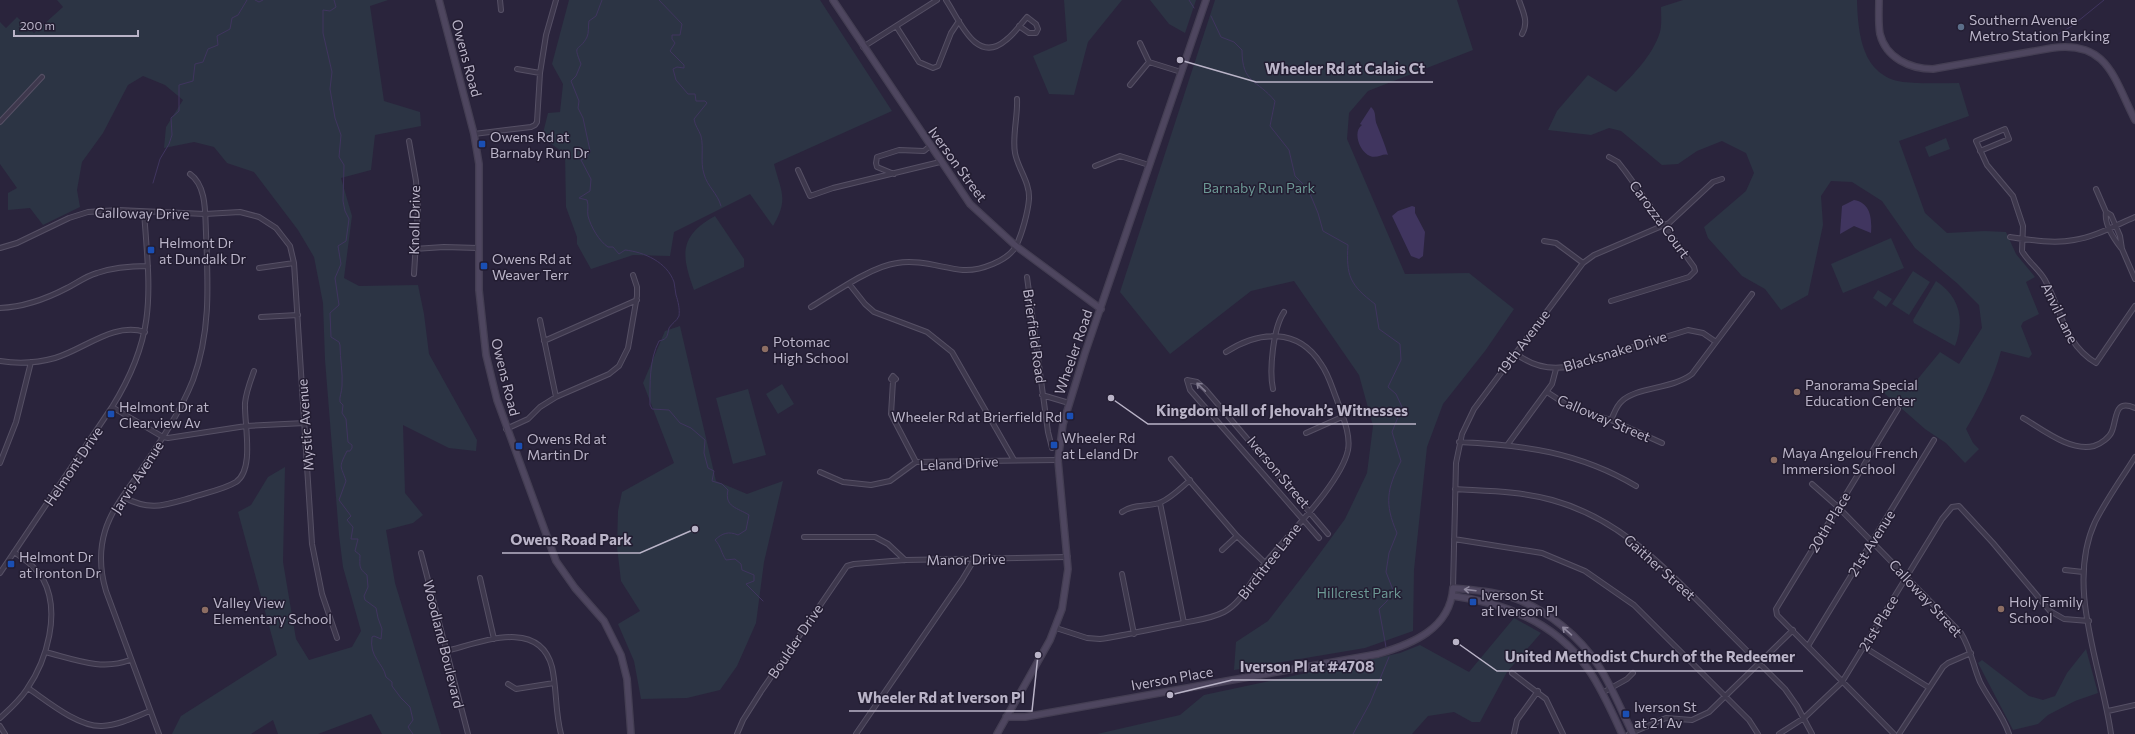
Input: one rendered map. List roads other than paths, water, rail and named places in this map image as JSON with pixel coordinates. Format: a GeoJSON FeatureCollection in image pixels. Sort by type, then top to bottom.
{"type":"FeatureCollection","features":[{"type":"Feature","properties":{"kind":"main road","name":"Owens Road"},"geometry":{"type":"LineString","coordinates":[[439,0],[474,134],[480,164],[481,187],[478,248],[482,323],[486,355],[497,400],[506,428],[556,560],[575,588],[604,621],[621,655],[627,679],[632,734]]}},
{"type":"Feature","properties":{"kind":"main road","name":"Iverson Street"},"geometry":{"type":"LineString","coordinates":[[833,0],[940,162],[970,204],[1016,246],[1100,309]]}},
{"type":"Feature","properties":{"kind":"main road","name":"Wheeler Road"},"geometry":{"type":"LineString","coordinates":[[997,734],[1056,628],[1065,594],[1068,557],[1058,460],[1060,435],[1100,309],[1206,0]]}},
{"type":"Feature","properties":{"kind":"main road"},"geometry":{"type":"LineString","coordinates":[[1879,0],[1880,35],[1888,48],[1902,63],[1916,68],[1932,69],[2069,45],[2080,47],[2092,51],[2107,65],[2135,120]]}},
{"type":"Feature","properties":{"kind":"main road"},"geometry":{"type":"LineString","coordinates":[[1454,588],[1510,597],[1551,618],[1588,652],[1611,688],[1631,734]]}},
{"type":"Feature","properties":{"kind":"main road","name":"Iverson Place"},"geometry":{"type":"LineString","coordinates":[[1006,717],[1020,718],[1378,654],[1410,644],[1426,634],[1445,614],[1453,596],[1454,588]]}},
{"type":"Feature","properties":{"kind":"main road"},"geometry":{"type":"LineString","coordinates":[[1453,596],[1480,600],[1506,607],[1520,612],[1544,626],[1578,656],[1602,693],[1622,734]]}},
{"type":"Feature","properties":{"kind":"street"},"geometry":{"type":"LineString","coordinates":[[500,0],[501,10]]}},
{"type":"Feature","properties":{"kind":"street"},"geometry":{"type":"LineString","coordinates":[[474,134],[531,127],[537,122],[540,73],[546,35],[556,0]]}},
{"type":"Feature","properties":{"kind":"street"},"geometry":{"type":"LineString","coordinates":[[863,47],[937,0]]}},
{"type":"Feature","properties":{"kind":"street"},"geometry":{"type":"LineString","coordinates":[[946,0],[972,40],[988,47],[997,46],[1005,41],[1028,17],[1036,24],[1038,31],[1032,34],[1020,26]]}},
{"type":"Feature","properties":{"kind":"street"},"geometry":{"type":"LineString","coordinates":[[1519,0],[1526,21],[1526,27],[1522,34]]}},
{"type":"Feature","properties":{"kind":"street"},"geometry":{"type":"LineString","coordinates":[[896,26],[919,62],[933,68],[938,66],[951,33],[959,20]]}},
{"type":"Feature","properties":{"kind":"street"},"geometry":{"type":"LineString","coordinates":[[1140,43],[1149,62],[1182,72]]}},
{"type":"Feature","properties":{"kind":"street"},"geometry":{"type":"LineString","coordinates":[[1130,85],[1149,62]]}},
{"type":"Feature","properties":{"kind":"street"},"geometry":{"type":"LineString","coordinates":[[518,69],[540,73]]}},
{"type":"Feature","properties":{"kind":"street"},"geometry":{"type":"LineString","coordinates":[[0,122],[42,77]]}},
{"type":"Feature","properties":{"kind":"street"},"geometry":{"type":"LineString","coordinates":[[811,307],[879,268],[897,262],[908,262],[964,270],[978,269],[997,262],[1016,246],[1026,215],[1029,198],[1027,182],[1015,152],[1017,99]]}},
{"type":"Feature","properties":{"kind":"street"},"geometry":{"type":"LineString","coordinates":[[1980,151],[2009,139],[2004,129],[1976,141],[1980,151],[1994,176],[2013,196],[2023,226],[2021,239]]}},
{"type":"Feature","properties":{"kind":"street","name":"Knoll Drive"},"geometry":{"type":"LineString","coordinates":[[409,141],[417,198],[414,274]]}},
{"type":"Feature","properties":{"kind":"street"},"geometry":{"type":"LineString","coordinates":[[894,174],[877,167],[877,157],[899,150],[924,151],[930,146]]}},
{"type":"Feature","properties":{"kind":"street"},"geometry":{"type":"LineString","coordinates":[[1095,166],[1120,156],[1149,165]]}},
{"type":"Feature","properties":{"kind":"street","name":"Carozza Court"},"geometry":{"type":"LineString","coordinates":[[1609,156],[1618,162],[1625,171],[1694,267],[1693,274],[1611,301]]}},
{"type":"Feature","properties":{"kind":"street"},"geometry":{"type":"LineString","coordinates":[[798,170],[810,196],[833,188],[940,162]]}},
{"type":"Feature","properties":{"kind":"street","name":"Jarvis Avenue"},"geometry":{"type":"LineString","coordinates":[[159,734],[130,660],[106,591],[101,568],[102,542],[114,510],[182,407],[197,368],[203,346],[208,297],[205,214],[201,190],[197,181],[190,174]]}},
{"type":"Feature","properties":{"kind":"street","name":"19th Avenue"},"geometry":{"type":"LineString","coordinates":[[1454,588],[1456,463],[1459,442],[1474,409],[1583,263],[1594,255],[1664,225],[1675,218],[1713,182],[1722,179]]}},
{"type":"Feature","properties":{"kind":"street"},"geometry":{"type":"LineString","coordinates":[[2096,189],[2106,212],[2105,217],[2109,228],[2114,239],[2122,249]]}},
{"type":"Feature","properties":{"kind":"street","name":"Galloway Drive"},"geometry":{"type":"LineString","coordinates":[[0,248],[17,243],[69,218],[88,212],[109,210],[205,214],[240,212],[265,220]]}},
{"type":"Feature","properties":{"kind":"street","name":"Helmont Drive"},"geometry":{"type":"LineString","coordinates":[[0,573],[112,407],[126,384],[141,351],[150,295],[144,212]]}},
{"type":"Feature","properties":{"kind":"street"},"geometry":{"type":"LineString","coordinates":[[2106,212],[2111,215],[2120,236],[2122,249],[2135,279]]}},
{"type":"Feature","properties":{"kind":"street"},"geometry":{"type":"LineString","coordinates":[[2010,237],[2062,242],[2075,240],[2115,226],[2135,217]]}},
{"type":"Feature","properties":{"kind":"street","name":"Mystic Avenue"},"geometry":{"type":"LineString","coordinates":[[265,220],[276,228],[290,246],[294,263],[311,524],[316,569],[336,638]]}},
{"type":"Feature","properties":{"kind":"street","name":"Anvil Lane"},"geometry":{"type":"LineString","coordinates":[[2021,239],[2022,251],[2044,278],[2071,340],[2086,357],[2096,363],[2135,306]]}},
{"type":"Feature","properties":{"kind":"street"},"geometry":{"type":"LineString","coordinates":[[1544,241],[1556,243],[1583,263]]}},
{"type":"Feature","properties":{"kind":"street"},"geometry":{"type":"LineString","coordinates":[[414,250],[444,247],[478,248]]}},
{"type":"Feature","properties":{"kind":"street"},"geometry":{"type":"LineString","coordinates":[[259,268],[294,263]]}},
{"type":"Feature","properties":{"kind":"street"},"geometry":{"type":"LineString","coordinates":[[0,308],[18,306],[43,299],[95,273],[105,270],[120,267],[148,266]]}},
{"type":"Feature","properties":{"kind":"street"},"geometry":{"type":"LineString","coordinates":[[506,428],[528,419],[540,407],[556,397],[609,374],[619,366],[628,348],[637,300],[637,287],[634,275]]}},
{"type":"Feature","properties":{"kind":"street","name":"Brierfield Road"},"geometry":{"type":"LineString","coordinates":[[1027,277],[1042,395],[1052,448]]}},
{"type":"Feature","properties":{"kind":"street"},"geometry":{"type":"LineString","coordinates":[[850,284],[865,304],[874,312],[927,332],[952,352],[1014,460]]}},
{"type":"Feature","properties":{"kind":"street"},"geometry":{"type":"LineString","coordinates":[[1611,420],[1617,407],[1624,399],[1680,381],[1688,376],[1752,294]]}},
{"type":"Feature","properties":{"kind":"street"},"geometry":{"type":"LineString","coordinates":[[544,341],[637,300]]}},
{"type":"Feature","properties":{"kind":"street"},"geometry":{"type":"LineString","coordinates":[[1273,389],[1271,369],[1279,321],[1284,312]]}},
{"type":"Feature","properties":{"kind":"street"},"geometry":{"type":"LineString","coordinates":[[260,317],[298,315]]}},
{"type":"Feature","properties":{"kind":"street"},"geometry":{"type":"LineString","coordinates":[[540,320],[556,397]]}},
{"type":"Feature","properties":{"kind":"street"},"geometry":{"type":"LineString","coordinates":[[0,361],[31,362],[56,358],[112,332],[129,330],[145,332]]}},
{"type":"Feature","properties":{"kind":"street","name":"Blacksnake Drive"},"geometry":{"type":"LineString","coordinates":[[1515,353],[1532,364],[1556,369],[1571,366],[1688,330],[1703,333],[1716,342]]}},
{"type":"Feature","properties":{"kind":"street","name":"Birchtree Lane"},"geometry":{"type":"LineString","coordinates":[[1056,628],[1093,640],[1134,634],[1207,619],[1229,609],[1237,602],[1265,563],[1309,512],[1344,462],[1348,441],[1342,417],[1321,362],[1299,343],[1276,336],[1253,338],[1226,352]]}},
{"type":"Feature","properties":{"kind":"street"},"geometry":{"type":"LineString","coordinates":[[0,462],[16,422],[31,362]]}},
{"type":"Feature","properties":{"kind":"street"},"geometry":{"type":"LineString","coordinates":[[1508,444],[1547,392],[1554,380],[1556,369]]}},
{"type":"Feature","properties":{"kind":"street"},"geometry":{"type":"LineString","coordinates":[[123,497],[140,506],[156,506],[186,499],[235,482],[242,476],[246,466],[246,394],[254,371]]}},
{"type":"Feature","properties":{"kind":"street","name":"Iverson Street"},"geometry":{"type":"LineString","coordinates":[[1319,538],[1190,390],[1187,380],[1197,382],[1204,389],[1328,534]]}},
{"type":"Feature","properties":{"kind":"street"},"geometry":{"type":"LineString","coordinates":[[893,381],[891,414],[916,462]]}},
{"type":"Feature","properties":{"kind":"street","name":"Calloway Street"},"geometry":{"type":"LineString","coordinates":[[1547,392],[1570,407],[1611,420],[1662,443]]}},
{"type":"Feature","properties":{"kind":"street","name":"Brierfield Road"},"geometry":{"type":"LineString","coordinates":[[1042,395],[1069,403]]}},
{"type":"Feature","properties":{"kind":"street"},"geometry":{"type":"LineString","coordinates":[[2023,418],[2065,442],[2094,446],[2103,441],[2112,432],[2116,414],[2119,409],[2126,406],[2135,408]]}},
{"type":"Feature","properties":{"kind":"street"},"geometry":{"type":"LineString","coordinates":[[112,407],[163,437],[246,426],[305,423]]}},
{"type":"Feature","properties":{"kind":"street","name":"20th Place"},"geometry":{"type":"LineString","coordinates":[[1793,630],[1777,614],[1777,605],[1898,409]]}},
{"type":"Feature","properties":{"kind":"street"},"geometry":{"type":"LineString","coordinates":[[1306,434],[1342,417]]}},
{"type":"Feature","properties":{"kind":"street","name":"21st Avenue"},"geometry":{"type":"LineString","coordinates":[[1808,646],[1934,440]]}},
{"type":"Feature","properties":{"kind":"street"},"geometry":{"type":"LineString","coordinates":[[1459,442],[1508,444],[1540,449],[1586,462],[1636,486]]}},
{"type":"Feature","properties":{"kind":"street"},"geometry":{"type":"LineString","coordinates":[[2111,734],[2108,711],[2083,590],[2083,572],[2087,546],[2095,523],[2135,457]]}},
{"type":"Feature","properties":{"kind":"street"},"geometry":{"type":"LineString","coordinates":[[1171,459],[1237,536],[1265,563]]}},
{"type":"Feature","properties":{"kind":"street","name":"Leland Drive"},"geometry":{"type":"LineString","coordinates":[[820,472],[853,484],[879,485],[896,478],[916,462],[1058,460]]}},
{"type":"Feature","properties":{"kind":"street"},"geometry":{"type":"LineString","coordinates":[[1122,512],[1132,506],[1144,506],[1160,503],[1190,480]]}},
{"type":"Feature","properties":{"kind":"street","name":"Calloway Street"},"geometry":{"type":"LineString","coordinates":[[1812,484],[1838,507],[1961,633],[1971,653],[1981,684],[2004,721],[2009,734]]}},
{"type":"Feature","properties":{"kind":"street","name":"Gaither Street"},"geometry":{"type":"LineString","coordinates":[[1455,489],[1509,492],[1544,498],[1570,506],[1604,522],[1627,536],[1657,560],[1791,697],[1812,734]]}},
{"type":"Feature","properties":{"kind":"street"},"geometry":{"type":"LineString","coordinates":[[1160,503],[1184,623]]}},
{"type":"Feature","properties":{"kind":"street","name":"21st Place"},"geometry":{"type":"LineString","coordinates":[[1779,734],[1804,718],[1842,682],[1949,509],[1957,506],[1994,543],[2050,611],[2064,619],[2089,621]]}},
{"type":"Feature","properties":{"kind":"street"},"geometry":{"type":"LineString","coordinates":[[1222,550],[1237,536]]}},
{"type":"Feature","properties":{"kind":"street"},"geometry":{"type":"LineString","coordinates":[[804,538],[875,537],[888,544],[905,560]]}},
{"type":"Feature","properties":{"kind":"street"},"geometry":{"type":"LineString","coordinates":[[1454,539],[1542,553],[1585,571],[1634,605],[1749,720],[1758,734]]}},
{"type":"Feature","properties":{"kind":"street"},"geometry":{"type":"LineString","coordinates":[[0,718],[28,688],[45,652],[51,615],[47,589],[39,573],[14,552]]}},
{"type":"Feature","properties":{"kind":"street","name":"Woodland Boulevard"},"geometry":{"type":"LineString","coordinates":[[421,553],[468,734]]}},
{"type":"Feature","properties":{"kind":"street","name":"Manor Drive"},"geometry":{"type":"LineString","coordinates":[[865,564],[905,560],[974,560],[1068,557]]}},
{"type":"Feature","properties":{"kind":"street"},"geometry":{"type":"LineString","coordinates":[[863,734],[857,732],[962,580],[974,560]]}},
{"type":"Feature","properties":{"kind":"street","name":"Boulder Drive"},"geometry":{"type":"LineString","coordinates":[[737,734],[743,720],[762,690],[845,568],[851,564],[865,564]]}},
{"type":"Feature","properties":{"kind":"street"},"geometry":{"type":"LineString","coordinates":[[2064,570],[2083,572]]}},
{"type":"Feature","properties":{"kind":"street"},"geometry":{"type":"LineString","coordinates":[[1122,574],[1134,634]]}},
{"type":"Feature","properties":{"kind":"street"},"geometry":{"type":"LineString","coordinates":[[480,578],[494,639]]}},
{"type":"Feature","properties":{"kind":"street"},"geometry":{"type":"LineString","coordinates":[[1631,734],[1666,718],[1687,720],[1711,712],[1793,630],[1894,734]]}},
{"type":"Feature","properties":{"kind":"street"},"geometry":{"type":"LineString","coordinates":[[446,651],[494,639],[516,636],[524,638],[535,644],[549,659],[554,683],[560,734]]}},
{"type":"Feature","properties":{"kind":"street"},"geometry":{"type":"LineString","coordinates":[[1864,647],[1928,687]]}},
{"type":"Feature","properties":{"kind":"street"},"geometry":{"type":"LineString","coordinates":[[45,652],[104,666],[115,665],[130,660]]}},
{"type":"Feature","properties":{"kind":"street"},"geometry":{"type":"LineString","coordinates":[[1899,734],[1937,674],[1948,663],[1971,653]]}},
{"type":"Feature","properties":{"kind":"street"},"geometry":{"type":"LineString","coordinates":[[1512,673],[1538,691],[1551,707],[1563,734]]}},
{"type":"Feature","properties":{"kind":"street"},"geometry":{"type":"LineString","coordinates":[[1602,693],[1627,679],[1633,673]]}},
{"type":"Feature","properties":{"kind":"street"},"geometry":{"type":"LineString","coordinates":[[508,684],[516,689],[554,683]]}},
{"type":"Feature","properties":{"kind":"street"},"geometry":{"type":"LineString","coordinates":[[28,688],[63,711],[90,725],[109,725],[150,711]]}},
{"type":"Feature","properties":{"kind":"street"},"geometry":{"type":"LineString","coordinates":[[1514,734],[1517,720],[1538,691]]}},
{"type":"Feature","properties":{"kind":"street"},"geometry":{"type":"LineString","coordinates":[[2108,711],[2135,705]]}},
{"type":"Feature","properties":{"kind":"street"},"geometry":{"type":"LineString","coordinates":[[0,726],[5,734]]}},
{"type":"Feature","properties":{"kind":"waterway"},"geometry":{"type":"LineString","coordinates":[[153,183],[160,159],[169,144],[172,135],[171,118],[179,111],[179,85],[193,81],[195,64],[203,62],[208,49],[218,45],[217,36],[230,29],[232,18],[238,15],[247,0]]}},
{"type":"Feature","properties":{"kind":"waterway"},"geometry":{"type":"LineString","coordinates":[[255,0],[259,2],[263,0]]}},
{"type":"Feature","properties":{"kind":"waterway"},"geometry":{"type":"LineString","coordinates":[[334,0],[336,7],[330,11],[323,10],[323,33],[332,72],[330,89],[335,118],[341,135],[339,157],[344,165],[343,201],[345,211],[349,219],[346,241],[338,246],[341,264],[335,278],[339,305],[330,313],[331,337],[339,342],[340,345],[342,381],[340,402],[343,405],[342,413],[346,419],[348,442],[352,445],[352,448],[350,451],[347,451],[341,464],[346,481],[339,500],[351,516],[347,520],[353,527],[351,539],[358,539],[355,551],[360,555],[361,568],[367,575],[368,587],[364,596],[365,600],[376,608],[382,629],[381,639],[374,636],[372,637],[372,650],[386,677],[392,682],[392,686],[410,707],[413,720],[408,727],[413,734]]}},
{"type":"Feature","properties":{"kind":"waterway"},"geometry":{"type":"LineString","coordinates":[[602,0],[596,16],[589,21],[587,37],[577,50],[581,64],[576,76],[571,81],[579,101],[578,108],[583,118],[590,151],[587,157],[581,160],[591,179],[590,191],[579,198],[587,200],[588,216],[593,229],[608,247],[613,247],[619,254],[625,250],[640,253],[654,259],[671,275],[679,305],[679,316],[669,328],[667,337],[659,341],[653,356],[650,405],[652,409],[669,410],[680,423],[691,428],[705,440],[704,453],[708,468],[714,471],[712,481],[722,484],[728,490],[727,496],[730,504],[749,515],[746,530],[738,535],[726,533],[715,540],[726,560],[735,559],[741,564],[742,570],[754,575],[754,581],[746,584],[763,601]]}},
{"type":"Feature","properties":{"kind":"waterway"},"geometry":{"type":"LineString","coordinates":[[659,0],[682,24],[680,35],[672,35],[672,39],[675,43],[670,51],[684,65],[684,68],[677,67],[673,69],[676,80],[688,94],[695,94],[696,101],[705,101],[707,103],[694,119],[701,136],[702,165],[705,178],[718,198],[721,206]]}},
{"type":"Feature","properties":{"kind":"waterway"},"geometry":{"type":"LineString","coordinates":[[1189,0],[1194,8]]}},
{"type":"Feature","properties":{"kind":"waterway"},"geometry":{"type":"LineString","coordinates":[[2055,36],[2072,26],[2104,0]]}},
{"type":"Feature","properties":{"kind":"waterway"},"geometry":{"type":"LineString","coordinates":[[1211,16],[1221,37],[1234,42],[1242,50],[1243,61],[1248,75],[1275,101],[1270,126],[1289,150],[1295,176],[1308,189],[1318,213],[1323,231],[1348,245],[1348,265],[1351,279],[1360,291],[1375,304],[1379,329],[1400,344],[1401,360],[1388,387],[1396,394],[1402,407],[1392,432],[1401,461],[1390,488],[1389,496],[1390,513],[1397,533],[1389,553],[1386,572],[1393,590],[1387,601],[1379,609],[1386,647]]}},
{"type":"Feature","properties":{"kind":"waterway"},"geometry":{"type":"LineString","coordinates":[[1353,734],[1370,703],[1389,657]]}},
{"type":"Feature","properties":{"kind":"place","name":"Southern Avenue Metro Station Parking"},"geometry":{"type":"Point","coordinates":[1961,27]}},
{"type":"Feature","properties":{"kind":"place","name":"Wheeler Rd at Calais Ct"},"geometry":{"type":"Point","coordinates":[1180,60]}},
{"type":"Feature","properties":{"kind":"place","name":"Owens Rd at Barnaby Run Dr"},"geometry":{"type":"Point","coordinates":[482,144]}},
{"type":"Feature","properties":{"kind":"place","name":"Helmont Dr at Dundalk Dr"},"geometry":{"type":"Point","coordinates":[151,250]}},
{"type":"Feature","properties":{"kind":"place","name":"Owens Rd at Weaver Terr"},"geometry":{"type":"Point","coordinates":[484,266]}},
{"type":"Feature","properties":{"kind":"place","name":"Potomac High School"},"geometry":{"type":"Point","coordinates":[765,349]}},
{"type":"Feature","properties":{"kind":"place","name":"Panorama Special Education Center"},"geometry":{"type":"Point","coordinates":[1797,392]}},
{"type":"Feature","properties":{"kind":"place","name":"Kingdom Hall of Jehovah’s Witnesses"},"geometry":{"type":"Point","coordinates":[1111,398]}},
{"type":"Feature","properties":{"kind":"place","name":"Helmont Dr at Clearview Av"},"geometry":{"type":"Point","coordinates":[111,414]}},
{"type":"Feature","properties":{"kind":"place","name":"Wheeler Rd at Brierfield Rd"},"geometry":{"type":"Point","coordinates":[1070,416]}},
{"type":"Feature","properties":{"kind":"place","name":"Wheeler Rd at Leland Dr"},"geometry":{"type":"Point","coordinates":[1054,445]}},
{"type":"Feature","properties":{"kind":"place","name":"Owens Rd at Martin Dr"},"geometry":{"type":"Point","coordinates":[519,446]}},
{"type":"Feature","properties":{"kind":"place","name":"Maya Angelou French Immersion School"},"geometry":{"type":"Point","coordinates":[1774,460]}},
{"type":"Feature","properties":{"kind":"place","name":"Owens Road Park"},"geometry":{"type":"Point","coordinates":[695,529]}},
{"type":"Feature","properties":{"kind":"place","name":"Helmont Dr at Ironton Dr"},"geometry":{"type":"Point","coordinates":[11,564]}},
{"type":"Feature","properties":{"kind":"place","name":"Iverson St at Iverson Pl"},"geometry":{"type":"Point","coordinates":[1473,602]}},
{"type":"Feature","properties":{"kind":"place","name":"Holy Family School"},"geometry":{"type":"Point","coordinates":[2001,609]}},
{"type":"Feature","properties":{"kind":"place","name":"Valley View Elementary School"},"geometry":{"type":"Point","coordinates":[205,610]}},
{"type":"Feature","properties":{"kind":"place","name":"United Methodist Church of the Redeemer"},"geometry":{"type":"Point","coordinates":[1456,642]}},
{"type":"Feature","properties":{"kind":"place","name":"Wheeler Rd at Iverson Pl"},"geometry":{"type":"Point","coordinates":[1038,655]}},
{"type":"Feature","properties":{"kind":"place","name":"Iverson Pl at #4708"},"geometry":{"type":"Point","coordinates":[1170,695]}},
{"type":"Feature","properties":{"kind":"place","name":"Iverson St at 21 Av"},"geometry":{"type":"Point","coordinates":[1626,714]}},
{"type":"Feature","properties":{"kind":"park label","name":"Barnaby Run Park"},"geometry":{"type":"Point","coordinates":[1259,187]}},
{"type":"Feature","properties":{"kind":"park label","name":"Hillcrest Park"},"geometry":{"type":"Point","coordinates":[1359,592]}}]}
